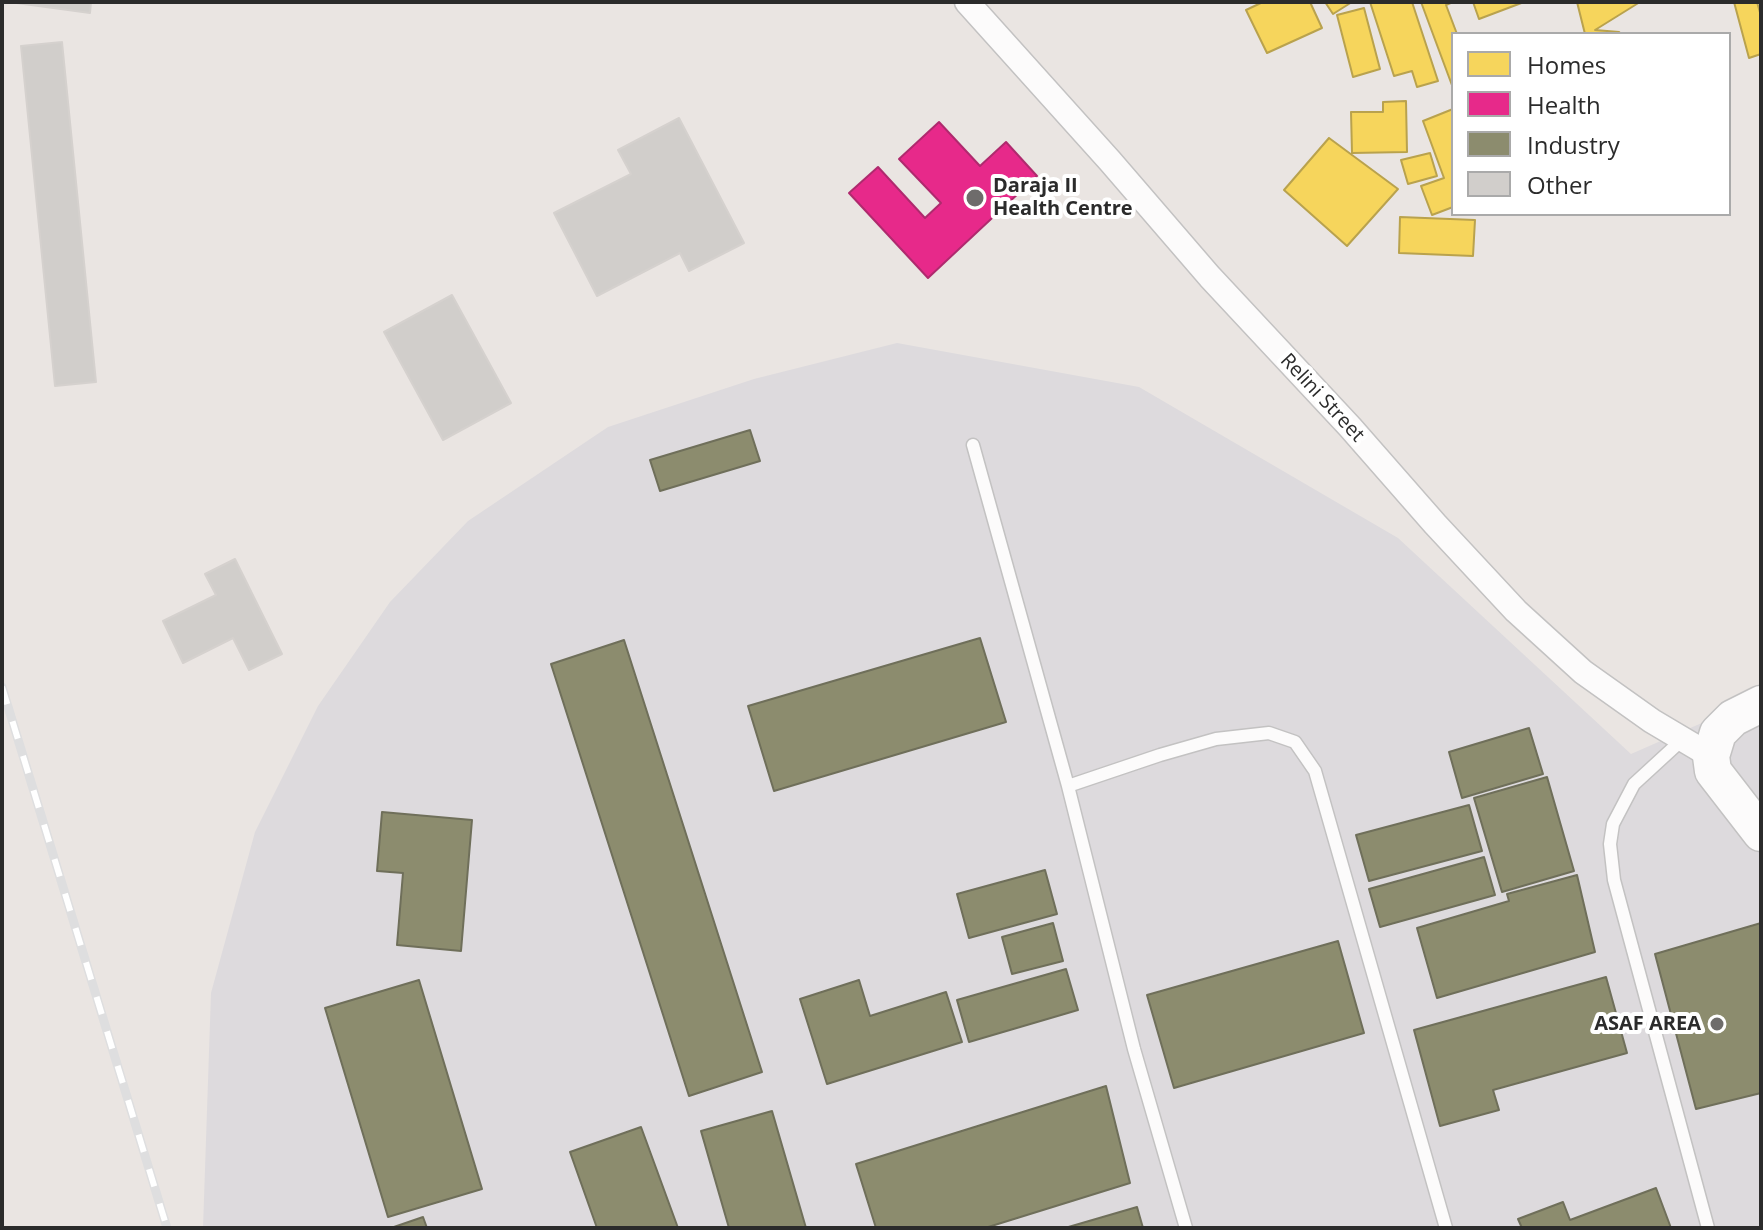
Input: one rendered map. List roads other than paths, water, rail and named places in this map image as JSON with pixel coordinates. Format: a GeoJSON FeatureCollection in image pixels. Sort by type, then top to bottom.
{"type":"FeatureCollection","features":[{"type":"Feature","properties":{"kind":"street","name":"Relini Street"},"geometry":{"type":"LineString","coordinates":[[967,2],[1210,277],[1516,611],[1583,672],[1697,748]]}},
{"type":"Feature","properties":{"kind":"street"},"geometry":{"type":"LineString","coordinates":[[1761,704],[1733,718],[1697,748],[1761,833]]}},
{"type":"Feature","properties":{"kind":"lane"},"geometry":{"type":"LineString","coordinates":[[973,445],[1068,786],[1134,1049],[1186,1228]]}},
{"type":"Feature","properties":{"kind":"lane"},"geometry":{"type":"LineString","coordinates":[[1068,786],[1216,739],[1269,733],[1295,742],[1315,771],[1446,1228]]}},
{"type":"Feature","properties":{"kind":"lane"},"geometry":{"type":"LineString","coordinates":[[1697,748],[1634,784],[1613,824],[1610,844],[1614,880],[1708,1228]]}},
{"type":"Feature","properties":{"kind":"railway"},"geometry":{"type":"LineString","coordinates":[[2,687],[167,1228]]}},
{"type":"Feature","properties":{"kind":"place","name":"Daraja II Health Centre"},"geometry":{"type":"Point","coordinates":[975,198]}},
{"type":"Feature","properties":{"kind":"place","name":"ASAF AREA"},"geometry":{"type":"Point","coordinates":[1717,1024]}}]}
